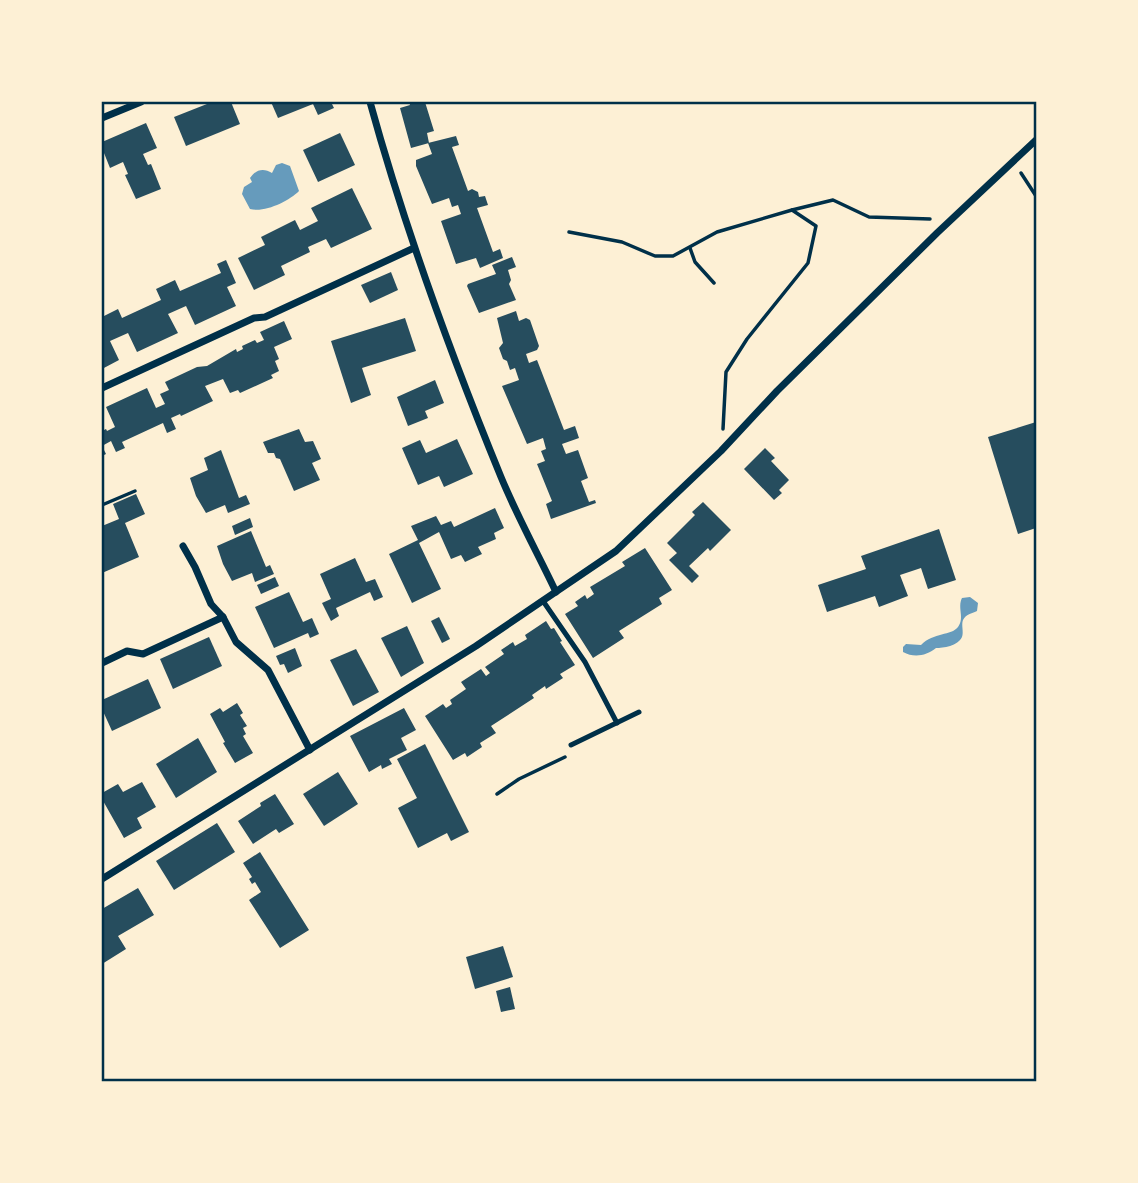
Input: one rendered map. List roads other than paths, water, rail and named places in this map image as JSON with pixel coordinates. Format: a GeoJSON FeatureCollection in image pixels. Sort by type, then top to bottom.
{"type":"FeatureCollection","features":[{"type":"Feature","properties":{"kind":"street"},"geometry":{"type":"LineString","coordinates":[[102,118],[141,102]]}},
{"type":"Feature","properties":{"kind":"street"},"geometry":{"type":"LineString","coordinates":[[370,102],[414,248],[502,479],[556,592]]}},
{"type":"Feature","properties":{"kind":"street"},"geometry":{"type":"LineString","coordinates":[[102,879],[310,750],[543,601],[616,551],[721,451],[777,391],[953,218],[1037,140]]}},
{"type":"Feature","properties":{"kind":"street"},"geometry":{"type":"LineString","coordinates":[[102,388],[414,248]]}},
{"type":"Feature","properties":{"kind":"street"},"geometry":{"type":"LineString","coordinates":[[183,546],[211,604],[223,617],[236,642],[268,670],[310,750]]}},
{"type":"Feature","properties":{"kind":"street"},"geometry":{"type":"LineString","coordinates":[[102,663],[127,651],[143,654],[223,617]]}},
{"type":"Feature","properties":{"kind":"lane"},"geometry":{"type":"LineString","coordinates":[[543,601],[585,662],[617,723]]}},
{"type":"Feature","properties":{"kind":"lane"},"geometry":{"type":"LineString","coordinates":[[571,745],[639,712]]}},
{"type":"Feature","properties":{"kind":"water"},"geometry":{"type":"Polygon","coordinates":[[[282,163],[290,166],[299,191],[276,205],[250,209],[242,194],[244,187],[252,182],[250,178],[260,170],[272,173],[276,165],[282,163]]]}},
{"type":"Feature","properties":{"kind":"water"},"geometry":{"type":"Polygon","coordinates":[[[970,597],[978,603],[977,611],[963,620],[963,635],[957,643],[920,655],[903,652],[906,644],[921,645],[931,638],[955,630],[961,620],[962,598],[970,597]]]}}]}
